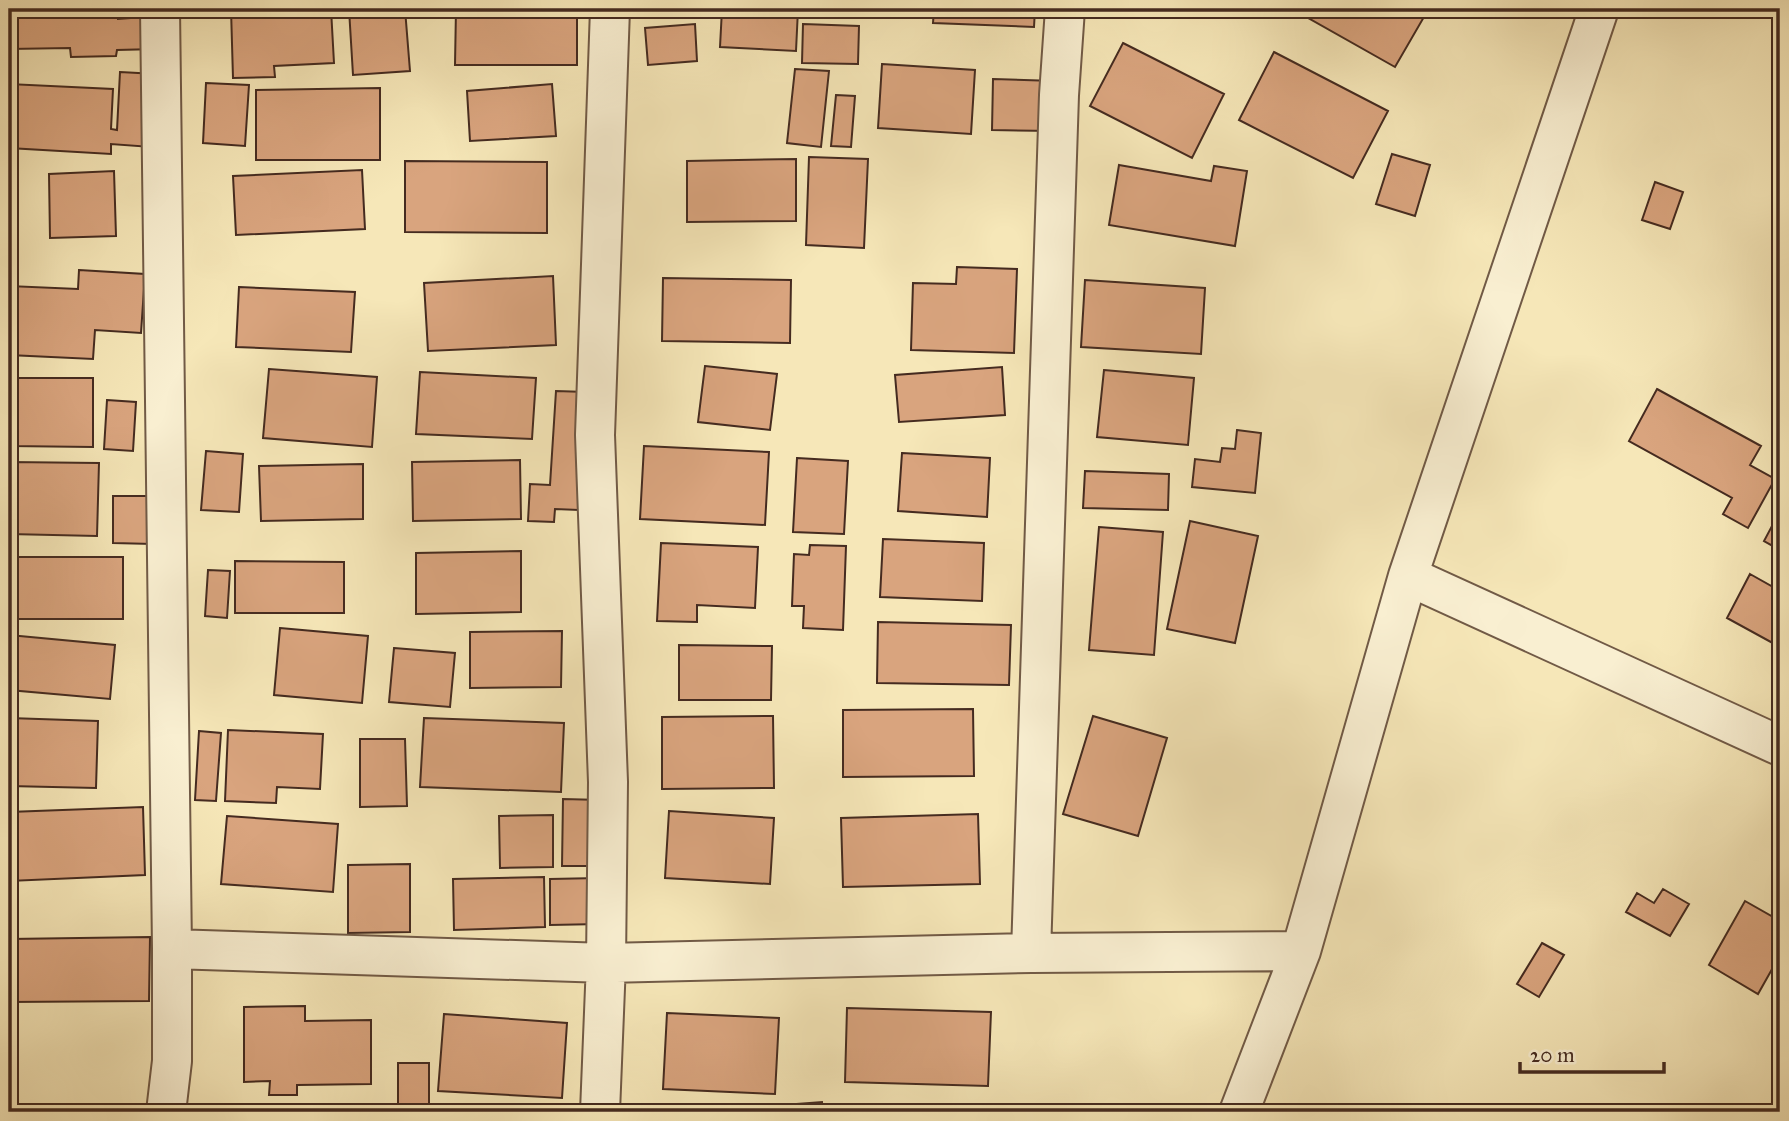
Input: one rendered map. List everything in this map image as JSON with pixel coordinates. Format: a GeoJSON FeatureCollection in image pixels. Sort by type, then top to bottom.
{"type":"FeatureCollection","features":[{"type":"Feature","properties":{"kind":"street"},"geometry":{"type":"LineString","coordinates":[[160,9],[172,949],[172,1060],[166,1112]]}},
{"type":"Feature","properties":{"kind":"street"},"geometry":{"type":"LineString","coordinates":[[600,1112],[606,963],[608,782],[596,435],[610,9]]}},
{"type":"Feature","properties":{"kind":"street"},"geometry":{"type":"LineString","coordinates":[[1031,953],[1059,109],[1065,9]]}},
{"type":"Feature","properties":{"kind":"street"},"geometry":{"type":"LineString","coordinates":[[1239,1112],[1301,951],[1408,576],[1599,9]]}},
{"type":"Feature","properties":{"kind":"street"},"geometry":{"type":"LineString","coordinates":[[1408,576],[1780,746]]}},
{"type":"Feature","properties":{"kind":"street"},"geometry":{"type":"LineString","coordinates":[[172,949],[606,963],[1031,953],[1301,951]]}},
{"type":"Feature","properties":{"kind":"building"},"geometry":{"type":"Polygon","coordinates":[[[9,9],[118,9],[118,19],[130,18],[130,9],[155,9],[156,49],[117,50],[116,56],[71,57],[70,48],[9,49],[9,9]]]}},
{"type":"Feature","properties":{"kind":"building"},"geometry":{"type":"Polygon","coordinates":[[[231,9],[331,9],[334,63],[274,66],[275,77],[233,78],[231,9]]]}},
{"type":"Feature","properties":{"kind":"building"},"geometry":{"type":"Polygon","coordinates":[[[349,9],[405,9],[410,71],[353,75],[349,9]]]}},
{"type":"Feature","properties":{"kind":"building"},"geometry":{"type":"Polygon","coordinates":[[[456,9],[577,9],[577,65],[455,65],[456,9]]]}},
{"type":"Feature","properties":{"kind":"building"},"geometry":{"type":"Polygon","coordinates":[[[722,9],[798,9],[796,51],[720,47],[722,9]]]}},
{"type":"Feature","properties":{"kind":"building"},"geometry":{"type":"Polygon","coordinates":[[[934,9],[1035,9],[1034,27],[933,23],[934,9]]]}},
{"type":"Feature","properties":{"kind":"building"},"geometry":{"type":"Polygon","coordinates":[[[1306,9],[1428,10],[1395,67],[1303,15],[1306,9]]]}},
{"type":"Feature","properties":{"kind":"building"},"geometry":{"type":"Polygon","coordinates":[[[695,24],[697,61],[648,65],[645,28],[695,24]]]}},
{"type":"Feature","properties":{"kind":"building"},"geometry":{"type":"Polygon","coordinates":[[[803,24],[859,26],[858,64],[802,63],[803,24]]]}},
{"type":"Feature","properties":{"kind":"building"},"geometry":{"type":"Polygon","coordinates":[[[1123,43],[1224,94],[1192,158],[1090,106],[1123,43]]]}},
{"type":"Feature","properties":{"kind":"building"},"geometry":{"type":"Polygon","coordinates":[[[1274,52],[1388,111],[1353,178],[1239,120],[1274,52]]]}},
{"type":"Feature","properties":{"kind":"building"},"geometry":{"type":"Polygon","coordinates":[[[882,64],[975,70],[971,134],[878,128],[882,64]]]}},
{"type":"Feature","properties":{"kind":"building"},"geometry":{"type":"Polygon","coordinates":[[[795,69],[829,71],[821,147],[787,143],[795,69]]]}},
{"type":"Feature","properties":{"kind":"building"},"geometry":{"type":"Polygon","coordinates":[[[120,72],[156,74],[151,147],[111,144],[111,154],[9,148],[9,84],[113,89],[111,129],[117,130],[120,72]]]}},
{"type":"Feature","properties":{"kind":"building"},"geometry":{"type":"Polygon","coordinates":[[[993,79],[1055,81],[1053,131],[992,130],[993,79]]]}},
{"type":"Feature","properties":{"kind":"building"},"geometry":{"type":"Polygon","coordinates":[[[206,83],[249,85],[245,146],[203,143],[206,83]]]}},
{"type":"Feature","properties":{"kind":"building"},"geometry":{"type":"Polygon","coordinates":[[[552,84],[556,136],[470,141],[467,91],[552,84]]]}},
{"type":"Feature","properties":{"kind":"building"},"geometry":{"type":"Polygon","coordinates":[[[380,88],[380,160],[256,160],[256,90],[380,88]]]}},
{"type":"Feature","properties":{"kind":"building"},"geometry":{"type":"Polygon","coordinates":[[[836,95],[855,96],[851,147],[831,146],[836,95]]]}},
{"type":"Feature","properties":{"kind":"building"},"geometry":{"type":"Polygon","coordinates":[[[1392,154],[1430,165],[1415,216],[1376,204],[1392,154]]]}},
{"type":"Feature","properties":{"kind":"building"},"geometry":{"type":"Polygon","coordinates":[[[809,157],[868,159],[864,248],[806,245],[809,157]]]}},
{"type":"Feature","properties":{"kind":"building"},"geometry":{"type":"Polygon","coordinates":[[[796,159],[796,221],[687,222],[687,161],[796,159]]]}},
{"type":"Feature","properties":{"kind":"building"},"geometry":{"type":"Polygon","coordinates":[[[405,161],[547,162],[547,233],[405,232],[405,161]]]}},
{"type":"Feature","properties":{"kind":"building"},"geometry":{"type":"Polygon","coordinates":[[[1119,165],[1211,181],[1214,166],[1247,171],[1235,246],[1109,225],[1119,165]]]}},
{"type":"Feature","properties":{"kind":"building"},"geometry":{"type":"Polygon","coordinates":[[[362,170],[365,229],[236,235],[233,176],[362,170]]]}},
{"type":"Feature","properties":{"kind":"building"},"geometry":{"type":"Polygon","coordinates":[[[114,171],[116,236],[50,238],[49,174],[114,171]]]}},
{"type":"Feature","properties":{"kind":"building"},"geometry":{"type":"Polygon","coordinates":[[[1655,182],[1683,192],[1670,229],[1642,220],[1655,182]]]}},
{"type":"Feature","properties":{"kind":"building"},"geometry":{"type":"Polygon","coordinates":[[[957,267],[1017,269],[1014,353],[911,350],[913,283],[956,284],[957,267]]]}},
{"type":"Feature","properties":{"kind":"building"},"geometry":{"type":"Polygon","coordinates":[[[79,270],[145,274],[141,333],[95,330],[93,359],[9,355],[9,286],[78,289],[79,270]]]}},
{"type":"Feature","properties":{"kind":"building"},"geometry":{"type":"Polygon","coordinates":[[[553,276],[556,345],[428,351],[424,283],[553,276]]]}},
{"type":"Feature","properties":{"kind":"building"},"geometry":{"type":"Polygon","coordinates":[[[663,278],[791,280],[790,343],[662,341],[663,278]]]}},
{"type":"Feature","properties":{"kind":"building"},"geometry":{"type":"Polygon","coordinates":[[[1085,280],[1205,288],[1201,354],[1081,347],[1085,280]]]}},
{"type":"Feature","properties":{"kind":"building"},"geometry":{"type":"Polygon","coordinates":[[[239,287],[355,292],[351,352],[236,347],[239,287]]]}},
{"type":"Feature","properties":{"kind":"building"},"geometry":{"type":"Polygon","coordinates":[[[705,366],[777,374],[770,430],[698,422],[705,366]]]}},
{"type":"Feature","properties":{"kind":"building"},"geometry":{"type":"Polygon","coordinates":[[[1002,367],[1005,415],[899,422],[895,375],[1002,367]]]}},
{"type":"Feature","properties":{"kind":"building"},"geometry":{"type":"Polygon","coordinates":[[[269,369],[377,377],[372,447],[263,438],[269,369]]]}},
{"type":"Feature","properties":{"kind":"building"},"geometry":{"type":"Polygon","coordinates":[[[1104,370],[1194,378],[1188,445],[1097,437],[1104,370]]]}},
{"type":"Feature","properties":{"kind":"building"},"geometry":{"type":"Polygon","coordinates":[[[420,372],[536,378],[532,439],[416,434],[420,372]]]}},
{"type":"Feature","properties":{"kind":"building"},"geometry":{"type":"Polygon","coordinates":[[[9,378],[93,378],[93,447],[9,446],[9,378]]]}},
{"type":"Feature","properties":{"kind":"building"},"geometry":{"type":"Polygon","coordinates":[[[1657,389],[1761,446],[1750,465],[1775,479],[1748,528],[1723,514],[1732,498],[1629,441],[1657,389]]]}},
{"type":"Feature","properties":{"kind":"building"},"geometry":{"type":"Polygon","coordinates":[[[556,391],[586,392],[579,510],[555,509],[554,522],[528,521],[530,484],[550,485],[556,391]]]}},
{"type":"Feature","properties":{"kind":"building"},"geometry":{"type":"Polygon","coordinates":[[[107,400],[136,402],[133,451],[104,449],[107,400]]]}},
{"type":"Feature","properties":{"kind":"building"},"geometry":{"type":"Polygon","coordinates":[[[1237,430],[1261,433],[1255,493],[1192,487],[1195,459],[1220,462],[1222,448],[1235,449],[1237,430]]]}},
{"type":"Feature","properties":{"kind":"building"},"geometry":{"type":"Polygon","coordinates":[[[644,446],[769,452],[765,525],[640,519],[644,446]]]}},
{"type":"Feature","properties":{"kind":"building"},"geometry":{"type":"Polygon","coordinates":[[[206,451],[243,454],[239,512],[201,510],[206,451]]]}},
{"type":"Feature","properties":{"kind":"building"},"geometry":{"type":"Polygon","coordinates":[[[902,453],[990,458],[987,517],[898,511],[902,453]]]}},
{"type":"Feature","properties":{"kind":"building"},"geometry":{"type":"Polygon","coordinates":[[[797,458],[848,461],[844,534],[793,532],[797,458]]]}},
{"type":"Feature","properties":{"kind":"building"},"geometry":{"type":"Polygon","coordinates":[[[520,460],[521,519],[413,521],[412,462],[520,460]]]}},
{"type":"Feature","properties":{"kind":"building"},"geometry":{"type":"Polygon","coordinates":[[[9,462],[99,463],[97,536],[9,534],[9,462]]]}},
{"type":"Feature","properties":{"kind":"building"},"geometry":{"type":"Polygon","coordinates":[[[363,464],[363,519],[261,521],[259,466],[363,464]]]}},
{"type":"Feature","properties":{"kind":"building"},"geometry":{"type":"Polygon","coordinates":[[[1085,471],[1169,474],[1168,510],[1083,508],[1085,471]]]}},
{"type":"Feature","properties":{"kind":"building"},"geometry":{"type":"Polygon","coordinates":[[[113,496],[153,496],[153,544],[113,543],[113,496]]]}},
{"type":"Feature","properties":{"kind":"building"},"geometry":{"type":"Polygon","coordinates":[[[1780,511],[1780,550],[1764,541],[1780,511]]]}},
{"type":"Feature","properties":{"kind":"building"},"geometry":{"type":"Polygon","coordinates":[[[1190,521],[1258,536],[1235,643],[1167,629],[1190,521]]]}},
{"type":"Feature","properties":{"kind":"building"},"geometry":{"type":"Polygon","coordinates":[[[1099,527],[1163,532],[1154,655],[1089,650],[1099,527]]]}},
{"type":"Feature","properties":{"kind":"building"},"geometry":{"type":"Polygon","coordinates":[[[883,539],[984,543],[982,601],[880,597],[883,539]]]}},
{"type":"Feature","properties":{"kind":"building"},"geometry":{"type":"Polygon","coordinates":[[[661,543],[758,547],[755,608],[697,605],[697,622],[657,621],[661,543]]]}},
{"type":"Feature","properties":{"kind":"building"},"geometry":{"type":"Polygon","coordinates":[[[810,545],[846,546],[843,630],[803,628],[804,606],[792,606],[794,554],[809,555],[810,545]]]}},
{"type":"Feature","properties":{"kind":"building"},"geometry":{"type":"Polygon","coordinates":[[[521,551],[521,612],[416,614],[416,553],[521,551]]]}},
{"type":"Feature","properties":{"kind":"building"},"geometry":{"type":"Polygon","coordinates":[[[9,557],[123,557],[123,619],[9,619],[9,557]]]}},
{"type":"Feature","properties":{"kind":"building"},"geometry":{"type":"Polygon","coordinates":[[[235,561],[344,562],[344,613],[235,613],[235,561]]]}},
{"type":"Feature","properties":{"kind":"building"},"geometry":{"type":"Polygon","coordinates":[[[208,570],[230,571],[227,618],[205,616],[208,570]]]}},
{"type":"Feature","properties":{"kind":"building"},"geometry":{"type":"Polygon","coordinates":[[[1750,574],[1780,591],[1780,647],[1727,618],[1750,574]]]}},
{"type":"Feature","properties":{"kind":"building"},"geometry":{"type":"Polygon","coordinates":[[[878,622],[1011,625],[1009,685],[877,683],[878,622]]]}},
{"type":"Feature","properties":{"kind":"building"},"geometry":{"type":"Polygon","coordinates":[[[280,628],[368,636],[362,703],[274,695],[280,628]]]}},
{"type":"Feature","properties":{"kind":"building"},"geometry":{"type":"Polygon","coordinates":[[[562,631],[561,687],[470,688],[470,632],[562,631]]]}},
{"type":"Feature","properties":{"kind":"building"},"geometry":{"type":"Polygon","coordinates":[[[9,635],[115,645],[110,699],[9,690],[9,635]]]}},
{"type":"Feature","properties":{"kind":"building"},"geometry":{"type":"Polygon","coordinates":[[[679,645],[772,646],[771,700],[679,700],[679,645]]]}},
{"type":"Feature","properties":{"kind":"building"},"geometry":{"type":"Polygon","coordinates":[[[394,648],[455,653],[450,707],[389,702],[394,648]]]}},
{"type":"Feature","properties":{"kind":"building"},"geometry":{"type":"Polygon","coordinates":[[[973,709],[974,776],[843,777],[843,710],[973,709]]]}},
{"type":"Feature","properties":{"kind":"building"},"geometry":{"type":"Polygon","coordinates":[[[773,716],[774,788],[662,789],[662,717],[773,716]]]}},
{"type":"Feature","properties":{"kind":"building"},"geometry":{"type":"Polygon","coordinates":[[[1093,716],[1167,738],[1138,836],[1063,814],[1093,716]]]}},
{"type":"Feature","properties":{"kind":"building"},"geometry":{"type":"Polygon","coordinates":[[[9,718],[98,721],[96,788],[9,786],[9,718]]]}},
{"type":"Feature","properties":{"kind":"building"},"geometry":{"type":"Polygon","coordinates":[[[424,718],[564,723],[561,792],[420,787],[424,718]]]}},
{"type":"Feature","properties":{"kind":"building"},"geometry":{"type":"Polygon","coordinates":[[[228,730],[323,734],[320,789],[277,787],[276,803],[225,801],[228,730]]]}},
{"type":"Feature","properties":{"kind":"building"},"geometry":{"type":"Polygon","coordinates":[[[199,731],[221,733],[216,801],[195,800],[199,731]]]}},
{"type":"Feature","properties":{"kind":"building"},"geometry":{"type":"Polygon","coordinates":[[[360,739],[405,739],[407,806],[360,807],[360,739]]]}},
{"type":"Feature","properties":{"kind":"building"},"geometry":{"type":"Polygon","coordinates":[[[563,799],[601,800],[600,866],[562,866],[563,799]]]}},
{"type":"Feature","properties":{"kind":"building"},"geometry":{"type":"Polygon","coordinates":[[[143,807],[145,875],[9,881],[9,812],[143,807]]]}},
{"type":"Feature","properties":{"kind":"building"},"geometry":{"type":"Polygon","coordinates":[[[669,811],[774,818],[770,884],[665,878],[669,811]]]}},
{"type":"Feature","properties":{"kind":"building"},"geometry":{"type":"Polygon","coordinates":[[[978,814],[980,884],[843,887],[841,818],[978,814]]]}},
{"type":"Feature","properties":{"kind":"building"},"geometry":{"type":"Polygon","coordinates":[[[553,815],[553,867],[500,868],[499,816],[553,815]]]}},
{"type":"Feature","properties":{"kind":"building"},"geometry":{"type":"Polygon","coordinates":[[[227,816],[338,824],[333,892],[221,884],[227,816]]]}},
{"type":"Feature","properties":{"kind":"building"},"geometry":{"type":"Polygon","coordinates":[[[410,864],[410,932],[348,933],[348,865],[410,864]]]}},
{"type":"Feature","properties":{"kind":"building"},"geometry":{"type":"Polygon","coordinates":[[[544,877],[545,927],[454,930],[453,879],[544,877]]]}},
{"type":"Feature","properties":{"kind":"building"},"geometry":{"type":"Polygon","coordinates":[[[599,878],[600,924],[550,925],[550,879],[599,878]]]}},
{"type":"Feature","properties":{"kind":"building"},"geometry":{"type":"Polygon","coordinates":[[[1663,889],[1689,904],[1670,936],[1626,912],[1637,893],[1654,903],[1663,889]]]}},
{"type":"Feature","properties":{"kind":"building"},"geometry":{"type":"Polygon","coordinates":[[[1745,901],[1780,921],[1780,955],[1758,994],[1709,965],[1745,901]]]}},
{"type":"Feature","properties":{"kind":"building"},"geometry":{"type":"Polygon","coordinates":[[[150,937],[149,1001],[9,1002],[9,939],[150,937]]]}},
{"type":"Feature","properties":{"kind":"building"},"geometry":{"type":"Polygon","coordinates":[[[1542,943],[1564,955],[1539,997],[1517,984],[1542,943]]]}},
{"type":"Feature","properties":{"kind":"building"},"geometry":{"type":"Polygon","coordinates":[[[305,1006],[305,1021],[371,1020],[371,1084],[297,1085],[297,1095],[269,1095],[270,1081],[244,1082],[244,1007],[305,1006]]]}},
{"type":"Feature","properties":{"kind":"building"},"geometry":{"type":"Polygon","coordinates":[[[847,1008],[991,1012],[988,1086],[845,1082],[847,1008]]]}},
{"type":"Feature","properties":{"kind":"building"},"geometry":{"type":"Polygon","coordinates":[[[667,1013],[779,1018],[775,1094],[663,1089],[667,1013]]]}},
{"type":"Feature","properties":{"kind":"building"},"geometry":{"type":"Polygon","coordinates":[[[444,1014],[567,1023],[562,1098],[438,1091],[444,1014]]]}},
{"type":"Feature","properties":{"kind":"building"},"geometry":{"type":"Polygon","coordinates":[[[398,1063],[429,1063],[429,1112],[398,1112],[398,1063]]]}},
{"type":"Feature","properties":{"kind":"building"},"geometry":{"type":"Polygon","coordinates":[[[822,1102],[823,1112],[785,1112],[784,1105],[822,1102]]]}}]}
